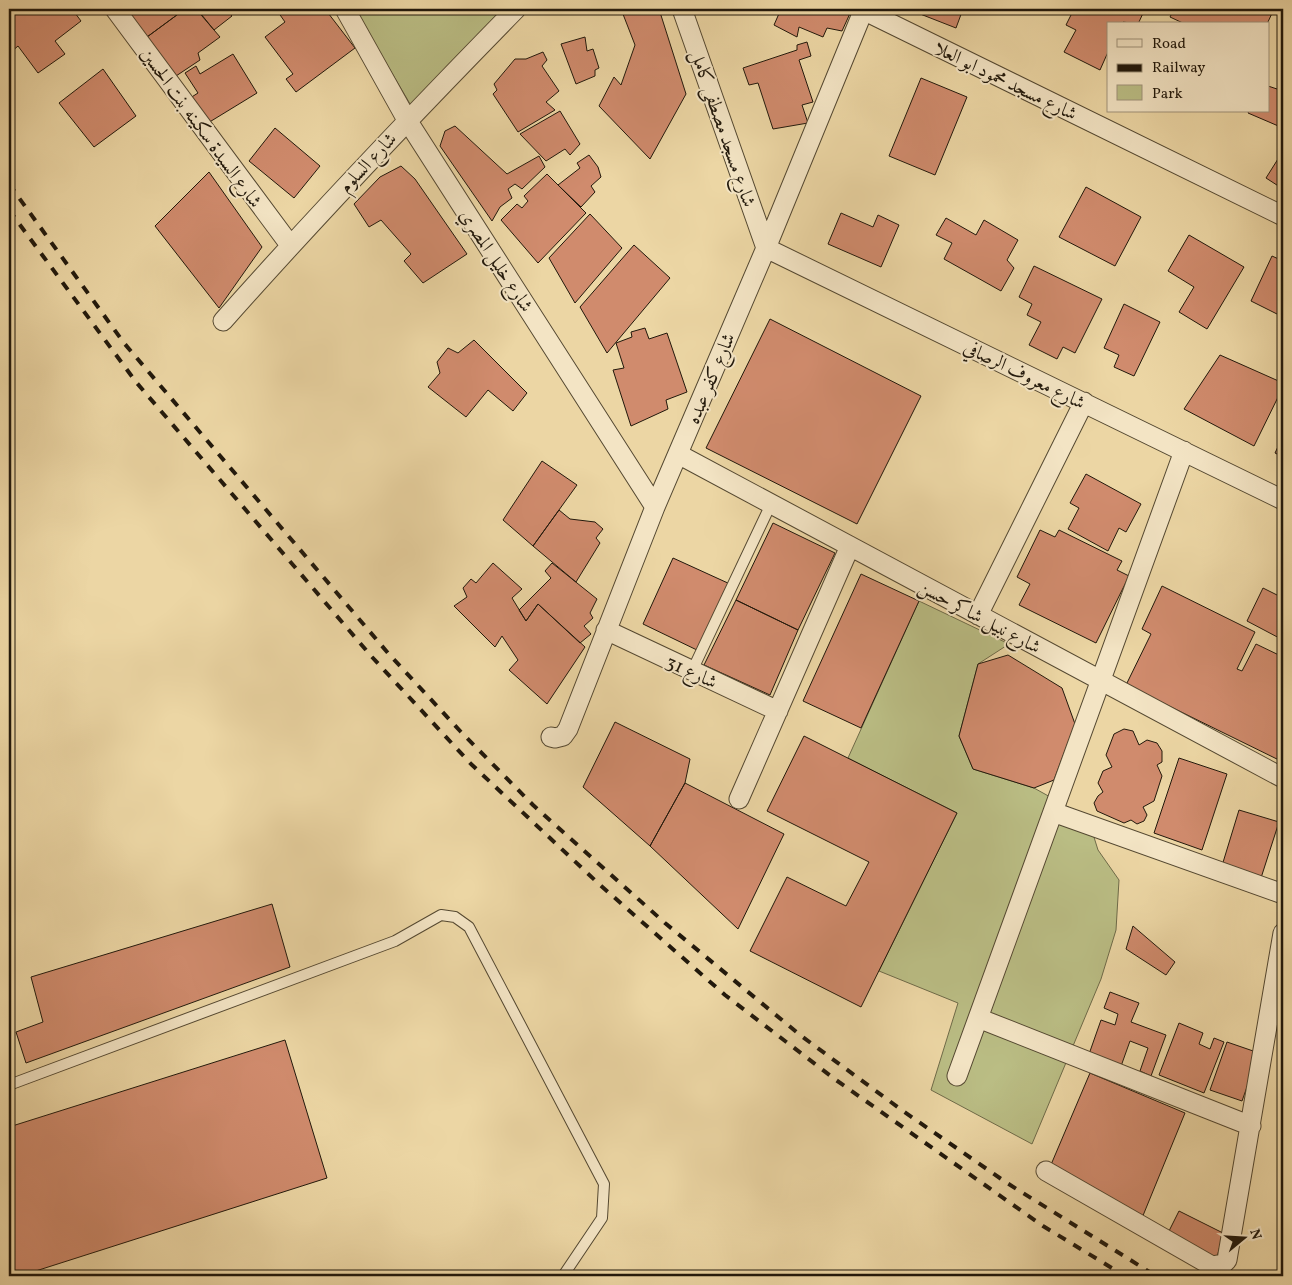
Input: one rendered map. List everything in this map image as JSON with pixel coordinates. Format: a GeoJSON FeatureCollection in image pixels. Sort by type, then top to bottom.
{"type":"FeatureCollection","features":[{"type":"Feature","properties":{"kind":"street","name":"شارع السيدة سكينه بنت الحسين"},"geometry":{"type":"LineString","coordinates":[[115,9],[290,245]]}},
{"type":"Feature","properties":{"kind":"street","name":"شارع خليل المصري"},"geometry":{"type":"LineString","coordinates":[[345,9],[407,120],[655,507]]}},
{"type":"Feature","properties":{"kind":"street","name":"شارع السلوم"},"geometry":{"type":"LineString","coordinates":[[223,321],[290,245],[407,120],[516,9]]}},
{"type":"Feature","properties":{"kind":"street","name":"شارع مسجد مصطفى كامل"},"geometry":{"type":"LineString","coordinates":[[682,9],[766,248]]}},
{"type":"Feature","properties":{"kind":"street","name":"شارع كفر عبده"},"geometry":{"type":"LineString","coordinates":[[550,736],[554,738],[563,736],[568,729],[655,507],[766,248],[864,9]]}},
{"type":"Feature","properties":{"kind":"street","name":"شارع مسجد محمود ابو العلا"},"geometry":{"type":"LineString","coordinates":[[864,9],[1283,216]]}},
{"type":"Feature","properties":{"kind":"street","name":"شارع معروف الرصافي"},"geometry":{"type":"LineString","coordinates":[[766,248],[1283,500]]}},
{"type":"Feature","properties":{"kind":"street"},"geometry":{"type":"LineString","coordinates":[[978,615],[1084,402]]}},
{"type":"Feature","properties":{"kind":"street"},"geometry":{"type":"LineString","coordinates":[[957,1076],[1184,451]]}},
{"type":"Feature","properties":{"kind":"street","name":"شارع نبيل شاكر حسن"},"geometry":{"type":"LineString","coordinates":[[678,454],[1283,778]]}},
{"type":"Feature","properties":{"kind":"street"},"geometry":{"type":"LineString","coordinates":[[739,799],[850,546]]}},
{"type":"Feature","properties":{"kind":"street","name":"شارع 31"},"geometry":{"type":"LineString","coordinates":[[606,630],[778,711]]}},
{"type":"Feature","properties":{"kind":"street"},"geometry":{"type":"LineString","coordinates":[[1053,812],[1283,894]]}},
{"type":"Feature","properties":{"kind":"street"},"geometry":{"type":"LineString","coordinates":[[1046,1171],[1207,1264],[1218,1266],[1228,1260],[1283,933]]}},
{"type":"Feature","properties":{"kind":"street"},"geometry":{"type":"LineString","coordinates":[[978,1018],[1251,1126]]}},
{"type":"Feature","properties":{"kind":"lane"},"geometry":{"type":"LineString","coordinates":[[692,671],[770,504]]}},
{"type":"Feature","properties":{"kind":"lane"},"geometry":{"type":"LineString","coordinates":[[9,1086],[396,941],[441,915],[455,917],[469,927],[604,1184],[602,1218],[563,1276]]}},
{"type":"Feature","properties":{"kind":"green space"},"geometry":{"type":"Polygon","coordinates":[[[354,9],[529,9],[419,119],[354,9]]]}},
{"type":"Feature","properties":{"kind":"green space"},"geometry":{"type":"Polygon","coordinates":[[[919,601],[1009,644],[978,664],[959,736],[973,769],[1034,788],[1088,818],[1098,850],[1119,880],[1116,930],[1101,979],[1032,1144],[931,1090],[958,1003],[879,971],[957,813],[848,758],[919,601]]]}},
{"type":"Feature","properties":{"kind":"building"},"geometry":{"type":"Polygon","coordinates":[[[12,9],[72,9],[81,21],[55,41],[65,54],[38,73],[18,46],[11,52],[9,49],[9,11],[12,9]]]}},
{"type":"Feature","properties":{"kind":"building"},"geometry":{"type":"Polygon","coordinates":[[[126,9],[185,9],[147,37],[126,9]]]}},
{"type":"Feature","properties":{"kind":"building"},"geometry":{"type":"Polygon","coordinates":[[[185,9],[196,9],[220,37],[198,53],[200,60],[173,78],[147,37],[185,9]]]}},
{"type":"Feature","properties":{"kind":"building"},"geometry":{"type":"Polygon","coordinates":[[[197,9],[226,9],[232,16],[214,30],[197,9]]]}},
{"type":"Feature","properties":{"kind":"building"},"geometry":{"type":"Polygon","coordinates":[[[283,9],[290,9],[292,12],[297,9],[325,9],[355,48],[296,92],[286,79],[293,74],[265,37],[285,22],[278,12],[283,9]]]}},
{"type":"Feature","properties":{"kind":"building"},"geometry":{"type":"Polygon","coordinates":[[[621,9],[659,9],[686,94],[650,159],[599,106],[614,77],[621,85],[635,45],[621,9]]]}},
{"type":"Feature","properties":{"kind":"building"},"geometry":{"type":"Polygon","coordinates":[[[781,9],[852,9],[842,31],[827,28],[823,37],[799,27],[797,37],[774,25],[781,9]]]}},
{"type":"Feature","properties":{"kind":"building"},"geometry":{"type":"Polygon","coordinates":[[[911,9],[963,9],[956,28],[911,9]]]}},
{"type":"Feature","properties":{"kind":"building"},"geometry":{"type":"Polygon","coordinates":[[[1074,9],[1099,9],[1104,11],[1105,9],[1145,9],[1139,22],[1107,22],[1107,54],[1100,70],[1064,52],[1076,30],[1066,25],[1074,9]]]}},
{"type":"Feature","properties":{"kind":"building"},"geometry":{"type":"Polygon","coordinates":[[[1174,9],[1274,9],[1268,22],[1181,22],[1170,17],[1174,9]]]}},
{"type":"Feature","properties":{"kind":"building"},"geometry":{"type":"Polygon","coordinates":[[[585,37],[587,51],[593,49],[599,68],[595,70],[595,76],[576,84],[561,44],[585,37]]]}},
{"type":"Feature","properties":{"kind":"building"},"geometry":{"type":"Polygon","coordinates":[[[807,42],[811,56],[799,60],[813,102],[802,105],[808,123],[773,129],[758,83],[749,85],[743,68],[797,50],[797,45],[807,42]]]}},
{"type":"Feature","properties":{"kind":"building"},"geometry":{"type":"Polygon","coordinates":[[[543,52],[547,60],[542,66],[559,91],[546,102],[555,110],[518,132],[493,94],[497,90],[494,84],[515,59],[526,59],[543,52]]]}},
{"type":"Feature","properties":{"kind":"building"},"geometry":{"type":"Polygon","coordinates":[[[233,54],[257,93],[203,126],[187,100],[198,93],[185,73],[196,66],[200,74],[233,54]]]}},
{"type":"Feature","properties":{"kind":"building"},"geometry":{"type":"Polygon","coordinates":[[[103,69],[136,116],[94,147],[59,103],[103,69]]]}},
{"type":"Feature","properties":{"kind":"building"},"geometry":{"type":"Polygon","coordinates":[[[921,78],[967,97],[935,175],[889,156],[921,78]]]}},
{"type":"Feature","properties":{"kind":"building"},"geometry":{"type":"Polygon","coordinates":[[[1270,87],[1283,91],[1283,128],[1248,113],[1270,112],[1270,87]]]}},
{"type":"Feature","properties":{"kind":"building"},"geometry":{"type":"Polygon","coordinates":[[[560,111],[580,144],[570,155],[565,149],[546,161],[520,134],[560,111]]]}},
{"type":"Feature","properties":{"kind":"building"},"geometry":{"type":"Polygon","coordinates":[[[455,126],[507,174],[539,156],[545,167],[522,189],[515,184],[508,189],[512,198],[500,207],[492,221],[440,146],[445,131],[455,126]]]}},
{"type":"Feature","properties":{"kind":"building"},"geometry":{"type":"Polygon","coordinates":[[[275,128],[320,166],[294,198],[249,161],[275,128]]]}},
{"type":"Feature","properties":{"kind":"building"},"geometry":{"type":"Polygon","coordinates":[[[1283,151],[1283,189],[1266,178],[1283,151]]]}},
{"type":"Feature","properties":{"kind":"building"},"geometry":{"type":"Polygon","coordinates":[[[589,155],[598,167],[601,177],[591,186],[595,192],[581,207],[558,185],[580,168],[577,163],[589,155]]]}},
{"type":"Feature","properties":{"kind":"building"},"geometry":{"type":"Polygon","coordinates":[[[401,166],[415,179],[467,254],[423,283],[404,261],[411,254],[381,220],[369,227],[354,204],[380,177],[401,166]]]}},
{"type":"Feature","properties":{"kind":"building"},"geometry":{"type":"Polygon","coordinates":[[[209,172],[262,247],[219,308],[155,226],[209,172]]]}},
{"type":"Feature","properties":{"kind":"building"},"geometry":{"type":"Polygon","coordinates":[[[547,174],[586,213],[538,263],[501,220],[517,204],[522,208],[528,201],[524,196],[547,174]]]}},
{"type":"Feature","properties":{"kind":"building"},"geometry":{"type":"Polygon","coordinates":[[[1086,187],[1141,217],[1115,266],[1059,237],[1086,187]]]}},
{"type":"Feature","properties":{"kind":"building"},"geometry":{"type":"Polygon","coordinates":[[[841,213],[873,227],[878,215],[899,225],[881,267],[828,244],[841,213]]]}},
{"type":"Feature","properties":{"kind":"building"},"geometry":{"type":"Polygon","coordinates":[[[590,214],[622,248],[575,303],[549,258],[590,214]]]}},
{"type":"Feature","properties":{"kind":"building"},"geometry":{"type":"Polygon","coordinates":[[[946,218],[976,235],[984,220],[1018,240],[1007,260],[1014,268],[1001,291],[944,259],[952,243],[936,235],[946,218]]]}},
{"type":"Feature","properties":{"kind":"building"},"geometry":{"type":"Polygon","coordinates":[[[1189,235],[1244,267],[1207,329],[1179,312],[1194,287],[1168,271],[1189,235]]]}},
{"type":"Feature","properties":{"kind":"building"},"geometry":{"type":"Polygon","coordinates":[[[634,245],[670,278],[607,353],[580,307],[634,245]]]}},
{"type":"Feature","properties":{"kind":"building"},"geometry":{"type":"Polygon","coordinates":[[[1272,256],[1283,261],[1283,317],[1251,301],[1272,256]]]}},
{"type":"Feature","properties":{"kind":"building"},"geometry":{"type":"Polygon","coordinates":[[[1034,266],[1102,299],[1075,353],[1063,347],[1057,359],[1029,345],[1041,322],[1027,315],[1032,304],[1019,297],[1034,266]]]}},
{"type":"Feature","properties":{"kind":"building"},"geometry":{"type":"Polygon","coordinates":[[[1124,304],[1160,322],[1134,376],[1114,367],[1119,355],[1104,348],[1124,304]]]}},
{"type":"Feature","properties":{"kind":"building"},"geometry":{"type":"Polygon","coordinates":[[[770,319],[921,396],[857,524],[706,448],[770,319]]]}},
{"type":"Feature","properties":{"kind":"building"},"geometry":{"type":"Polygon","coordinates":[[[645,328],[649,339],[667,333],[687,392],[666,400],[668,409],[631,426],[613,370],[624,368],[616,343],[632,337],[631,332],[645,328]]]}},
{"type":"Feature","properties":{"kind":"building"},"geometry":{"type":"Polygon","coordinates":[[[474,340],[527,393],[513,411],[488,390],[466,417],[428,387],[440,373],[437,362],[448,348],[458,353],[474,340]]]}},
{"type":"Feature","properties":{"kind":"building"},"geometry":{"type":"Polygon","coordinates":[[[1220,355],[1283,383],[1283,387],[1254,446],[1184,409],[1220,355]]]}},
{"type":"Feature","properties":{"kind":"building"},"geometry":{"type":"Polygon","coordinates":[[[1283,436],[1283,457],[1275,453],[1283,436]]]}},
{"type":"Feature","properties":{"kind":"building"},"geometry":{"type":"Polygon","coordinates":[[[542,461],[577,485],[533,546],[503,520],[542,461]]]}},
{"type":"Feature","properties":{"kind":"building"},"geometry":{"type":"Polygon","coordinates":[[[1086,474],[1141,504],[1126,532],[1119,528],[1108,551],[1068,529],[1079,508],[1070,503],[1086,474]]]}},
{"type":"Feature","properties":{"kind":"building"},"geometry":{"type":"Polygon","coordinates":[[[559,510],[570,519],[595,522],[603,529],[596,538],[600,543],[576,582],[533,546],[559,510]]]}},
{"type":"Feature","properties":{"kind":"building"},"geometry":{"type":"Polygon","coordinates":[[[773,523],[835,553],[798,630],[736,600],[773,523]]]}},
{"type":"Feature","properties":{"kind":"building"},"geometry":{"type":"Polygon","coordinates":[[[1040,530],[1055,537],[1059,530],[1122,561],[1117,570],[1129,576],[1096,643],[1019,605],[1030,584],[1017,577],[1040,530]]]}},
{"type":"Feature","properties":{"kind":"building"},"geometry":{"type":"Polygon","coordinates":[[[673,558],[730,584],[699,651],[643,624],[673,558]]]}},
{"type":"Feature","properties":{"kind":"building"},"geometry":{"type":"Polygon","coordinates":[[[493,563],[522,589],[512,598],[526,621],[538,604],[585,647],[547,704],[509,670],[518,660],[502,636],[495,647],[454,606],[467,597],[463,588],[471,579],[476,583],[493,563]]]}},
{"type":"Feature","properties":{"kind":"building"},"geometry":{"type":"Polygon","coordinates":[[[552,563],[597,599],[590,613],[593,618],[584,626],[591,634],[580,643],[538,604],[526,621],[519,610],[551,578],[545,571],[552,563]]]}},
{"type":"Feature","properties":{"kind":"building"},"geometry":{"type":"Polygon","coordinates":[[[861,574],[919,601],[861,728],[803,701],[861,574]]]}},
{"type":"Feature","properties":{"kind":"building"},"geometry":{"type":"Polygon","coordinates":[[[1162,586],[1255,632],[1237,669],[1242,671],[1256,644],[1283,657],[1283,762],[1126,685],[1151,634],[1142,629],[1162,586]]]}},
{"type":"Feature","properties":{"kind":"building"},"geometry":{"type":"Polygon","coordinates":[[[1263,588],[1283,598],[1283,640],[1247,621],[1263,588]]]}},
{"type":"Feature","properties":{"kind":"building"},"geometry":{"type":"Polygon","coordinates":[[[736,600],[798,630],[770,695],[704,665],[736,600]]]}},
{"type":"Feature","properties":{"kind":"building"},"geometry":{"type":"Polygon","coordinates":[[[1008,655],[1062,688],[1075,724],[1054,780],[1034,788],[973,769],[959,736],[978,664],[1008,655]]]}},
{"type":"Feature","properties":{"kind":"building"},"geometry":{"type":"Polygon","coordinates":[[[615,722],[690,759],[685,783],[650,846],[583,787],[615,722]]]}},
{"type":"Feature","properties":{"kind":"building"},"geometry":{"type":"Polygon","coordinates":[[[1124,729],[1133,731],[1139,745],[1147,740],[1157,743],[1162,751],[1162,762],[1157,765],[1162,776],[1154,801],[1143,807],[1147,815],[1144,821],[1137,824],[1131,820],[1124,823],[1097,811],[1094,803],[1103,792],[1098,783],[1103,771],[1112,767],[1106,755],[1114,734],[1124,729]]]}},
{"type":"Feature","properties":{"kind":"building"},"geometry":{"type":"Polygon","coordinates":[[[804,736],[957,813],[861,1007],[750,951],[787,877],[846,906],[869,862],[767,811],[804,736]]]}},
{"type":"Feature","properties":{"kind":"building"},"geometry":{"type":"Polygon","coordinates":[[[1179,758],[1227,774],[1202,850],[1154,833],[1179,758]]]}},
{"type":"Feature","properties":{"kind":"building"},"geometry":{"type":"Polygon","coordinates":[[[685,783],[784,834],[738,929],[650,846],[685,783]]]}},
{"type":"Feature","properties":{"kind":"building"},"geometry":{"type":"Polygon","coordinates":[[[1239,810],[1279,822],[1260,881],[1221,869],[1239,810]]]}},
{"type":"Feature","properties":{"kind":"building"},"geometry":{"type":"Polygon","coordinates":[[[272,904],[290,967],[26,1063],[16,1032],[43,1022],[31,977],[272,904]]]}},
{"type":"Feature","properties":{"kind":"building"},"geometry":{"type":"Polygon","coordinates":[[[1133,926],[1175,962],[1166,975],[1126,949],[1133,926]]]}},
{"type":"Feature","properties":{"kind":"building"},"geometry":{"type":"Polygon","coordinates":[[[1110,992],[1139,1003],[1131,1022],[1166,1035],[1151,1076],[1140,1071],[1148,1048],[1130,1041],[1120,1069],[1088,1057],[1101,1020],[1115,1025],[1118,1014],[1104,1008],[1110,992]]]}},
{"type":"Feature","properties":{"kind":"building"},"geometry":{"type":"Polygon","coordinates":[[[1179,1023],[1203,1033],[1199,1044],[1210,1049],[1214,1038],[1224,1042],[1204,1093],[1159,1075],[1179,1023]]]}},
{"type":"Feature","properties":{"kind":"building"},"geometry":{"type":"Polygon","coordinates":[[[285,1040],[327,1178],[20,1276],[9,1276],[9,1127],[285,1040]]]}},
{"type":"Feature","properties":{"kind":"building"},"geometry":{"type":"Polygon","coordinates":[[[1227,1042],[1259,1053],[1242,1101],[1210,1090],[1227,1042]]]}},
{"type":"Feature","properties":{"kind":"building"},"geometry":{"type":"Polygon","coordinates":[[[1090,1073],[1185,1113],[1142,1218],[1050,1167],[1090,1073]]]}},
{"type":"Feature","properties":{"kind":"building"},"geometry":{"type":"Polygon","coordinates":[[[1179,1211],[1223,1233],[1216,1262],[1166,1237],[1179,1211]]]}},
{"type":"Feature","properties":{"kind":"railway"},"geometry":{"type":"LineString","coordinates":[[9,184],[124,343],[388,653],[461,732],[533,805],[665,923],[800,1035],[903,1111],[1007,1183],[1156,1276]]}},
{"type":"Feature","properties":{"kind":"railway"},"geometry":{"type":"LineString","coordinates":[[9,210],[136,382],[372,657],[471,764],[599,884],[725,995],[836,1080],[1043,1226],[1125,1276]]}}]}
